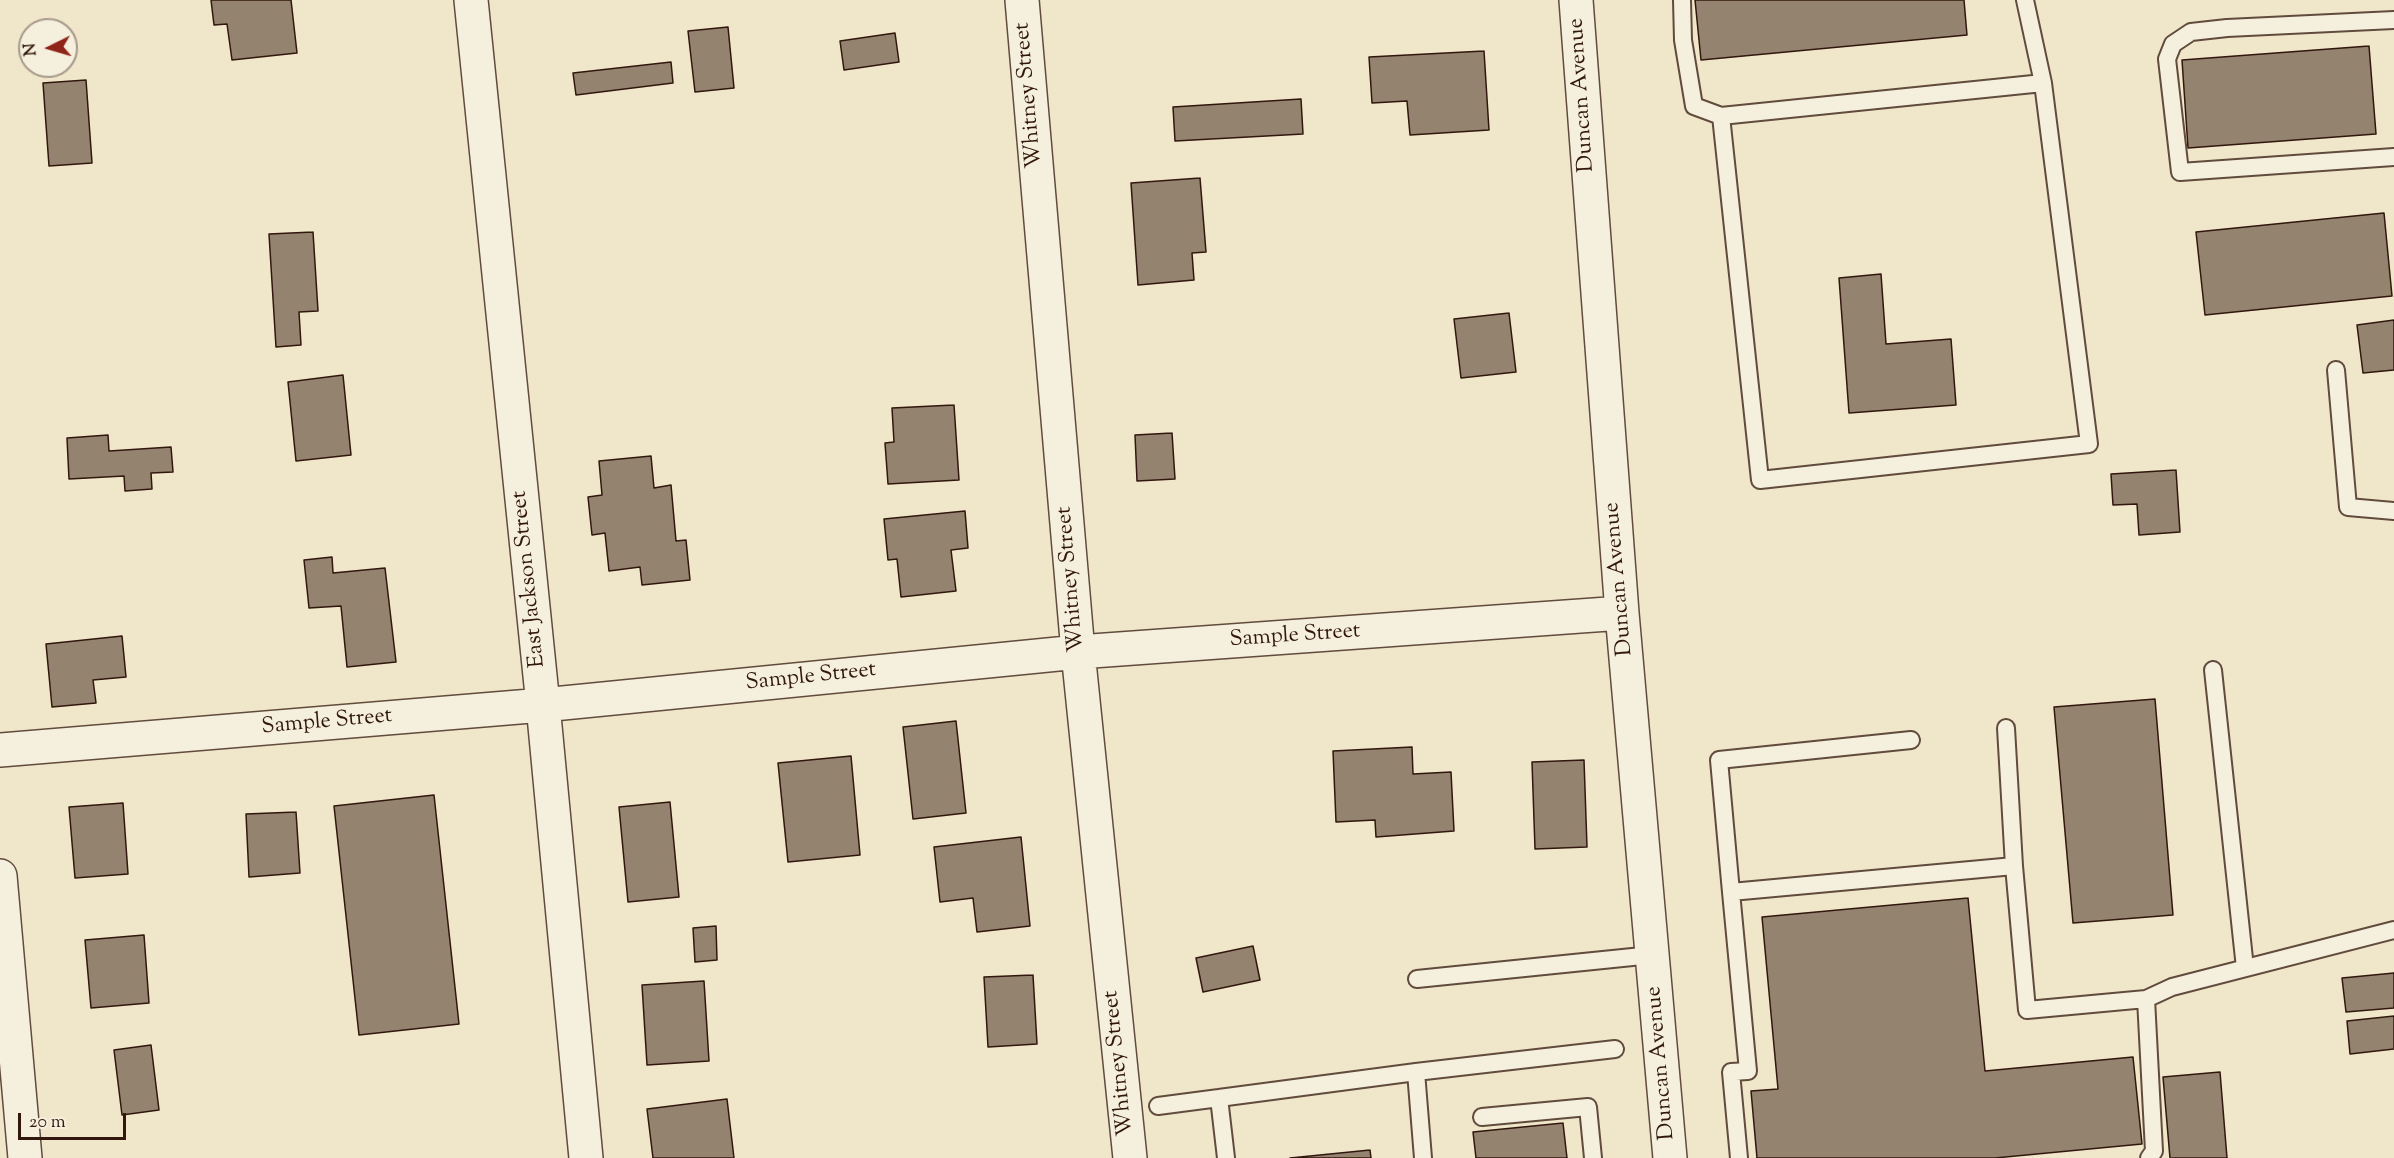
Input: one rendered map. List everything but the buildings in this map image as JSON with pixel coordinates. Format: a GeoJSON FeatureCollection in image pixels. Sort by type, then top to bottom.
{"type":"FeatureCollection","features":[{"type":"Feature","properties":{"kind":"street","name":"East Jackson Street"},"geometry":{"type":"LineString","coordinates":[[471,0],[543,705],[586,1158]]}},
{"type":"Feature","properties":{"kind":"street","name":"Whitney Street"},"geometry":{"type":"LineString","coordinates":[[1022,0],[1078,652],[1130,1158]]}},
{"type":"Feature","properties":{"kind":"street","name":"Duncan Avenue"},"geometry":{"type":"LineString","coordinates":[[1576,0],[1622,613],[1670,1158]]}},
{"type":"Feature","properties":{"kind":"street","name":"Sample Street"},"geometry":{"type":"LineString","coordinates":[[0,750],[543,705],[1078,652],[1622,613]]}},
{"type":"Feature","properties":{"kind":"street"},"geometry":{"type":"LineString","coordinates":[[0,876],[24,1158]]}},
{"type":"Feature","properties":{"kind":"lane"},"geometry":{"type":"LineString","coordinates":[[1682,0],[1683,40],[1694,106],[1721,116],[2043,83]]}},
{"type":"Feature","properties":{"kind":"lane"},"geometry":{"type":"LineString","coordinates":[[1721,116],[1760,480],[2089,444],[2043,83],[2025,0]]}},
{"type":"Feature","properties":{"kind":"lane"},"geometry":{"type":"LineString","coordinates":[[2394,20],[2228,28],[2191,32],[2173,44],[2167,59],[2180,172],[2394,157]]}},
{"type":"Feature","properties":{"kind":"lane"},"geometry":{"type":"LineString","coordinates":[[2336,370],[2349,507],[2394,511]]}},
{"type":"Feature","properties":{"kind":"lane"},"geometry":{"type":"LineString","coordinates":[[2213,670],[2244,968]]}},
{"type":"Feature","properties":{"kind":"lane"},"geometry":{"type":"LineString","coordinates":[[2006,728],[2014,866],[2027,1010],[2146,999],[2172,987],[2394,930]]}},
{"type":"Feature","properties":{"kind":"lane"},"geometry":{"type":"LineString","coordinates":[[1739,1158],[1731,1072],[1748,1071],[1719,760],[1911,740]]}},
{"type":"Feature","properties":{"kind":"lane"},"geometry":{"type":"LineString","coordinates":[[1731,892],[2014,866]]}},
{"type":"Feature","properties":{"kind":"lane"},"geometry":{"type":"LineString","coordinates":[[1417,979],[1652,955]]}},
{"type":"Feature","properties":{"kind":"lane"},"geometry":{"type":"LineString","coordinates":[[2146,999],[2154,1151],[2149,1158]]}},
{"type":"Feature","properties":{"kind":"lane"},"geometry":{"type":"LineString","coordinates":[[1158,1106],[1416,1072],[1615,1049]]}},
{"type":"Feature","properties":{"kind":"lane"},"geometry":{"type":"LineString","coordinates":[[1416,1072],[1424,1158]]}},
{"type":"Feature","properties":{"kind":"lane"},"geometry":{"type":"LineString","coordinates":[[1219,1098],[1226,1158]]}},
{"type":"Feature","properties":{"kind":"lane"},"geometry":{"type":"LineString","coordinates":[[1482,1117],[1588,1107],[1593,1158]]}}]}
